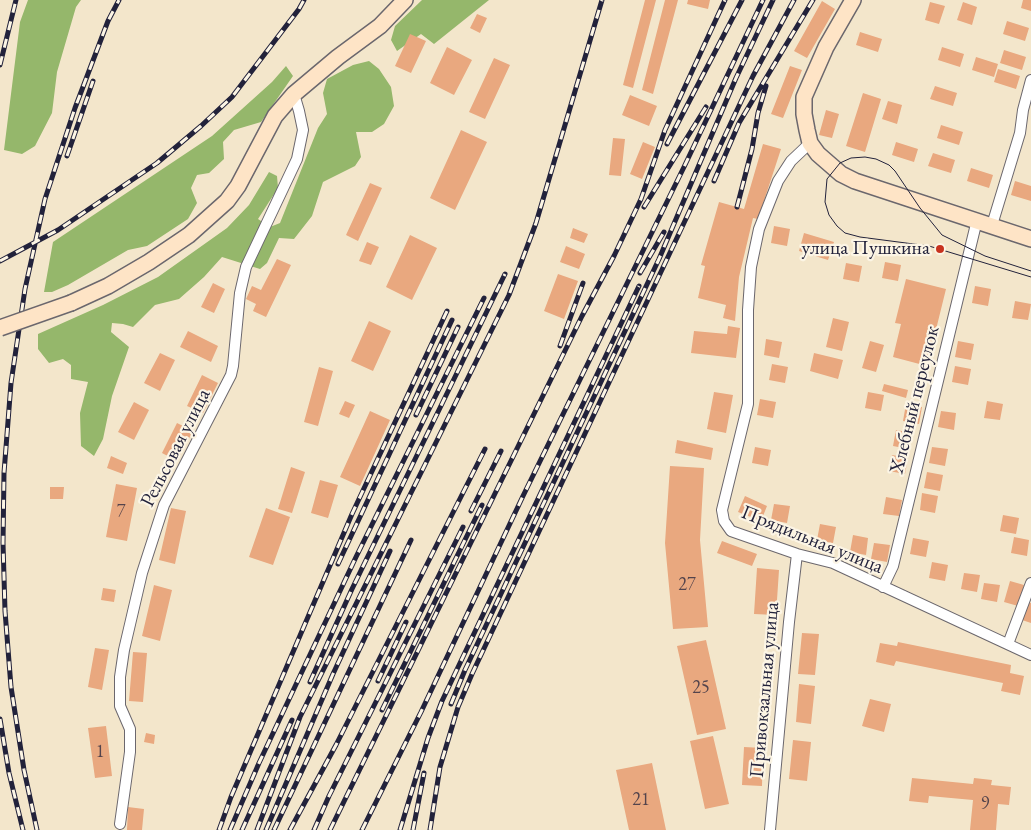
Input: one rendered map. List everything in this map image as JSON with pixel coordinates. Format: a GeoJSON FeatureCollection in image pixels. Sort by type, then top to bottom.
{"type":"FeatureCollection","features":[{"type":"Feature","properties":{"kind":"street"},"geometry":{"type":"LineString","coordinates":[[0,328],[71,303],[108,286],[189,235],[227,200],[238,186],[275,116],[294,94],[338,57],[380,26],[405,0]]}},
{"type":"Feature","properties":{"kind":"street"},"geometry":{"type":"LineString","coordinates":[[853,0],[826,47],[804,97],[804,114],[810,142],[818,154],[834,169],[856,181],[1031,239]]}},
{"type":"Feature","properties":{"kind":"street"},"geometry":{"type":"LineString","coordinates":[[992,225],[1020,133],[1023,110],[1031,80]]}},
{"type":"Feature","properties":{"kind":"street","name":"Рельсовая улица"},"geometry":{"type":"LineString","coordinates":[[120,824],[129,761],[130,729],[120,706],[120,677],[124,650],[142,573],[164,504],[231,375],[240,293],[246,267],[297,158],[303,130],[294,94]]}},
{"type":"Feature","properties":{"kind":"street","name":"Прядильная улица"},"geometry":{"type":"LineString","coordinates":[[810,142],[791,161],[778,181],[759,229],[751,267],[748,310],[748,404],[722,510],[724,521],[731,531],[797,554],[833,563],[1031,655]]}},
{"type":"Feature","properties":{"kind":"street","name":"Хлебный переулок"},"geometry":{"type":"LineString","coordinates":[[883,587],[893,566],[977,220]]}},
{"type":"Feature","properties":{"kind":"street","name":"Привокзальная улица"},"geometry":{"type":"LineString","coordinates":[[770,830],[797,554]]}},
{"type":"Feature","properties":{"kind":"street"},"geometry":{"type":"LineString","coordinates":[[1008,644],[1031,583]]}},
{"type":"Feature","properties":{"kind":"green space"},"geometry":{"type":"Polygon","coordinates":[[[28,0],[81,0],[76,7],[57,72],[52,113],[35,146],[22,154],[4,150],[20,22],[28,0]]]}},
{"type":"Feature","properties":{"kind":"green space"},"geometry":{"type":"Polygon","coordinates":[[[422,0],[489,0],[434,44],[421,34],[397,51],[391,40],[395,26],[422,0]]]}},
{"type":"Feature","properties":{"kind":"green space"},"geometry":{"type":"Polygon","coordinates":[[[369,61],[379,69],[391,87],[394,106],[384,124],[372,132],[356,132],[361,157],[355,166],[323,182],[312,216],[294,239],[279,238],[267,263],[260,269],[222,257],[204,277],[179,299],[155,305],[133,327],[112,323],[111,332],[129,347],[112,396],[103,439],[94,456],[81,446],[80,413],[88,382],[71,379],[71,365],[63,359],[49,363],[38,349],[38,334],[103,305],[158,277],[227,228],[249,205],[269,172],[277,176],[278,188],[258,219],[270,227],[280,223],[318,128],[327,114],[323,93],[327,79],[353,65],[369,61]]]}},
{"type":"Feature","properties":{"kind":"green space"},"geometry":{"type":"Polygon","coordinates":[[[286,66],[293,76],[261,122],[234,130],[223,142],[224,159],[209,173],[197,175],[191,188],[197,203],[188,219],[147,246],[128,250],[68,285],[52,292],[44,292],[53,242],[212,136],[272,82],[286,66]]]}},
{"type":"Feature","properties":{"kind":"building"},"geometry":{"type":"Polygon","coordinates":[[[645,0],[656,0],[633,88],[623,85],[645,0]]]}},
{"type":"Feature","properties":{"kind":"building"},"geometry":{"type":"Polygon","coordinates":[[[665,0],[678,0],[653,94],[642,90],[665,0]]]}},
{"type":"Feature","properties":{"kind":"building"},"geometry":{"type":"Polygon","coordinates":[[[688,0],[710,0],[708,9],[687,4],[688,0]]]}},
{"type":"Feature","properties":{"kind":"building"},"geometry":{"type":"Polygon","coordinates":[[[1023,0],[1031,0],[1031,11],[1021,8],[1023,0]]]}},
{"type":"Feature","properties":{"kind":"building"},"geometry":{"type":"Polygon","coordinates":[[[822,1],[835,9],[807,58],[794,51],[822,1]]]}},
{"type":"Feature","properties":{"kind":"building"},"geometry":{"type":"Polygon","coordinates":[[[930,2],[945,6],[939,24],[925,20],[930,2]]]}},
{"type":"Feature","properties":{"kind":"building"},"geometry":{"type":"Polygon","coordinates":[[[963,2],[977,7],[972,25],[957,20],[963,2]]]}},
{"type":"Feature","properties":{"kind":"building"},"geometry":{"type":"Polygon","coordinates":[[[477,14],[487,18],[480,33],[470,28],[477,14]]]}},
{"type":"Feature","properties":{"kind":"building"},"geometry":{"type":"Polygon","coordinates":[[[1007,21],[1029,28],[1025,41],[1003,34],[1007,21]]]}},
{"type":"Feature","properties":{"kind":"building"},"geometry":{"type":"Polygon","coordinates":[[[860,32],[882,39],[878,52],[856,45],[860,32]]]}},
{"type":"Feature","properties":{"kind":"building"},"geometry":{"type":"Polygon","coordinates":[[[410,34],[426,41],[411,73],[395,66],[410,34]]]}},
{"type":"Feature","properties":{"kind":"building"},"geometry":{"type":"Polygon","coordinates":[[[447,47],[472,60],[454,95],[430,83],[447,47]]]}},
{"type":"Feature","properties":{"kind":"building"},"geometry":{"type":"Polygon","coordinates":[[[942,47],[964,54],[960,67],[938,60],[942,47]]]}},
{"type":"Feature","properties":{"kind":"building"},"geometry":{"type":"Polygon","coordinates":[[[1004,50],[1026,57],[1022,70],[1000,63],[1004,50]]]}},
{"type":"Feature","properties":{"kind":"building"},"geometry":{"type":"Polygon","coordinates":[[[976,57],[998,64],[994,77],[972,70],[976,57]]]}},
{"type":"Feature","properties":{"kind":"building"},"geometry":{"type":"Polygon","coordinates":[[[494,58],[510,65],[485,119],[469,112],[494,58]]]}},
{"type":"Feature","properties":{"kind":"building"},"geometry":{"type":"Polygon","coordinates":[[[790,66],[802,70],[783,118],[771,114],[790,66]]]}},
{"type":"Feature","properties":{"kind":"building"},"geometry":{"type":"Polygon","coordinates":[[[998,69],[1020,76],[1016,89],[994,82],[998,69]]]}},
{"type":"Feature","properties":{"kind":"building"},"geometry":{"type":"Polygon","coordinates":[[[935,86],[957,93],[953,106],[930,99],[935,86]]]}},
{"type":"Feature","properties":{"kind":"building"},"geometry":{"type":"Polygon","coordinates":[[[863,93],[881,99],[865,152],[846,146],[863,93]]]}},
{"type":"Feature","properties":{"kind":"building"},"geometry":{"type":"Polygon","coordinates":[[[630,95],[657,106],[649,126],[622,115],[630,95]]]}},
{"type":"Feature","properties":{"kind":"building"},"geometry":{"type":"Polygon","coordinates":[[[888,101],[902,105],[897,124],[882,119],[888,101]]]}},
{"type":"Feature","properties":{"kind":"building"},"geometry":{"type":"Polygon","coordinates":[[[826,110],[839,114],[832,138],[819,135],[826,110]]]}},
{"type":"Feature","properties":{"kind":"building"},"geometry":{"type":"Polygon","coordinates":[[[941,125],[963,132],[959,145],[937,138],[941,125]]]}},
{"type":"Feature","properties":{"kind":"building"},"geometry":{"type":"Polygon","coordinates":[[[461,130],[487,142],[455,210],[430,198],[461,130]]]}},
{"type":"Feature","properties":{"kind":"building"},"geometry":{"type":"Polygon","coordinates":[[[613,138],[625,139],[621,176],[609,175],[613,138]]]}},
{"type":"Feature","properties":{"kind":"building"},"geometry":{"type":"Polygon","coordinates":[[[643,142],[655,147],[642,179],[630,174],[643,142]]]}},
{"type":"Feature","properties":{"kind":"building"},"geometry":{"type":"Polygon","coordinates":[[[896,142],[918,149],[914,162],[892,155],[896,142]]]}},
{"type":"Feature","properties":{"kind":"building"},"geometry":{"type":"Polygon","coordinates":[[[763,144],[781,149],[758,219],[753,218],[739,277],[735,321],[723,318],[726,305],[698,298],[705,266],[701,265],[719,202],[744,209],[763,144]]]}},
{"type":"Feature","properties":{"kind":"building"},"geometry":{"type":"Polygon","coordinates":[[[933,153],[955,160],[951,173],[928,166],[933,153]]]}},
{"type":"Feature","properties":{"kind":"building"},"geometry":{"type":"Polygon","coordinates":[[[971,168],[993,175],[989,188],[967,181],[971,168]]]}},
{"type":"Feature","properties":{"kind":"building"},"geometry":{"type":"Polygon","coordinates":[[[1015,181],[1031,186],[1031,201],[1011,195],[1015,181]]]}},
{"type":"Feature","properties":{"kind":"building"},"geometry":{"type":"Polygon","coordinates":[[[370,183],[382,188],[358,241],[346,235],[370,183]]]}},
{"type":"Feature","properties":{"kind":"building"},"geometry":{"type":"Polygon","coordinates":[[[774,226],[790,229],[787,246],[771,243],[774,226]]]}},
{"type":"Feature","properties":{"kind":"building"},"geometry":{"type":"Polygon","coordinates":[[[573,228],[588,234],[584,243],[570,238],[573,228]]]}},
{"type":"Feature","properties":{"kind":"building"},"geometry":{"type":"Polygon","coordinates":[[[804,233],[834,242],[828,260],[799,251],[804,233]]]}},
{"type":"Feature","properties":{"kind":"building"},"geometry":{"type":"Polygon","coordinates":[[[410,235],[437,248],[412,300],[386,287],[410,235]]]}},
{"type":"Feature","properties":{"kind":"building"},"geometry":{"type":"Polygon","coordinates":[[[367,242],[379,247],[371,265],[359,261],[367,242]]]}},
{"type":"Feature","properties":{"kind":"building"},"geometry":{"type":"Polygon","coordinates":[[[566,246],[585,254],[579,269],[560,262],[566,246]]]}},
{"type":"Feature","properties":{"kind":"building"},"geometry":{"type":"Polygon","coordinates":[[[277,259],[291,265],[266,317],[253,311],[256,304],[246,299],[252,286],[261,290],[277,259]]]}},
{"type":"Feature","properties":{"kind":"building"},"geometry":{"type":"Polygon","coordinates":[[[885,262],[901,265],[898,281],[882,278],[885,262]]]}},
{"type":"Feature","properties":{"kind":"building"},"geometry":{"type":"Polygon","coordinates":[[[846,263],[862,266],[859,282],[843,279],[846,263]]]}},
{"type":"Feature","properties":{"kind":"building"},"geometry":{"type":"Polygon","coordinates":[[[558,274],[578,281],[564,319],[544,311],[558,274]]]}},
{"type":"Feature","properties":{"kind":"building"},"geometry":{"type":"Polygon","coordinates":[[[906,279],[946,289],[927,366],[893,357],[901,324],[895,323],[906,279]]]}},
{"type":"Feature","properties":{"kind":"building"},"geometry":{"type":"Polygon","coordinates":[[[213,283],[225,289],[214,313],[201,307],[213,283]]]}},
{"type":"Feature","properties":{"kind":"building"},"geometry":{"type":"Polygon","coordinates":[[[975,286],[991,289],[988,306],[972,303],[975,286]]]}},
{"type":"Feature","properties":{"kind":"building"},"geometry":{"type":"Polygon","coordinates":[[[1015,301],[1031,304],[1028,320],[1012,318],[1015,301]]]}},
{"type":"Feature","properties":{"kind":"building"},"geometry":{"type":"Polygon","coordinates":[[[833,318],[849,322],[842,351],[826,347],[833,318]]]}},
{"type":"Feature","properties":{"kind":"building"},"geometry":{"type":"Polygon","coordinates":[[[369,321],[391,331],[373,371],[351,361],[369,321]]]}},
{"type":"Feature","properties":{"kind":"building"},"geometry":{"type":"Polygon","coordinates":[[[728,326],[740,328],[736,358],[691,353],[694,331],[727,334],[728,326]]]}},
{"type":"Feature","properties":{"kind":"building"},"geometry":{"type":"Polygon","coordinates":[[[188,331],[218,346],[211,362],[180,347],[188,331]]]}},
{"type":"Feature","properties":{"kind":"building"},"geometry":{"type":"Polygon","coordinates":[[[766,339],[782,342],[779,358],[764,355],[766,339]]]}},
{"type":"Feature","properties":{"kind":"building"},"geometry":{"type":"Polygon","coordinates":[[[870,341],[884,345],[876,372],[862,368],[870,341]]]}},
{"type":"Feature","properties":{"kind":"building"},"geometry":{"type":"Polygon","coordinates":[[[958,341],[974,344],[971,360],[955,357],[958,341]]]}},
{"type":"Feature","properties":{"kind":"building"},"geometry":{"type":"Polygon","coordinates":[[[160,353],[175,360],[160,391],[144,383],[160,353]]]}},
{"type":"Feature","properties":{"kind":"building"},"geometry":{"type":"Polygon","coordinates":[[[814,353],[843,360],[838,379],[810,371],[814,353]]]}},
{"type":"Feature","properties":{"kind":"building"},"geometry":{"type":"Polygon","coordinates":[[[772,364],[788,367],[785,383],[769,380],[772,364]]]}},
{"type":"Feature","properties":{"kind":"building"},"geometry":{"type":"Polygon","coordinates":[[[955,366],[971,369],[968,385],[952,382],[955,366]]]}},
{"type":"Feature","properties":{"kind":"building"},"geometry":{"type":"Polygon","coordinates":[[[319,367],[333,371],[318,426],[304,422],[319,367]]]}},
{"type":"Feature","properties":{"kind":"building"},"geometry":{"type":"Polygon","coordinates":[[[202,375],[218,383],[203,413],[187,406],[202,375]]]}},
{"type":"Feature","properties":{"kind":"building"},"geometry":{"type":"Polygon","coordinates":[[[884,384],[908,390],[906,398],[882,391],[884,384]]]}},
{"type":"Feature","properties":{"kind":"building"},"geometry":{"type":"Polygon","coordinates":[[[714,392],[733,395],[726,433],[707,429],[714,392]]]}},
{"type":"Feature","properties":{"kind":"building"},"geometry":{"type":"Polygon","coordinates":[[[868,392],[884,395],[881,411],[865,408],[868,392]]]}},
{"type":"Feature","properties":{"kind":"building"},"geometry":{"type":"Polygon","coordinates":[[[760,399],[776,402],[773,418],[757,415],[760,399]]]}},
{"type":"Feature","properties":{"kind":"building"},"geometry":{"type":"Polygon","coordinates":[[[345,401],[355,405],[349,418],[339,414],[345,401]]]}},
{"type":"Feature","properties":{"kind":"building"},"geometry":{"type":"Polygon","coordinates":[[[987,401],[1003,404],[1000,420],[984,418],[987,401]]]}},
{"type":"Feature","properties":{"kind":"building"},"geometry":{"type":"Polygon","coordinates":[[[134,402],[149,410],[134,440],[118,432],[134,402]]]}},
{"type":"Feature","properties":{"kind":"building"},"geometry":{"type":"Polygon","coordinates":[[[906,404],[922,407],[919,424],[903,421],[906,404]]]}},
{"type":"Feature","properties":{"kind":"building"},"geometry":{"type":"Polygon","coordinates":[[[370,411],[390,420],[360,486],[340,477],[370,411]]]}},
{"type":"Feature","properties":{"kind":"building"},"geometry":{"type":"Polygon","coordinates":[[[941,411],[956,413],[954,430],[938,427],[941,411]]]}},
{"type":"Feature","properties":{"kind":"building"},"geometry":{"type":"Polygon","coordinates":[[[177,423],[193,431],[177,461],[162,453],[177,423]]]}},
{"type":"Feature","properties":{"kind":"building"},"geometry":{"type":"Polygon","coordinates":[[[896,430],[912,433],[909,449],[893,446],[896,430]]]}},
{"type":"Feature","properties":{"kind":"building"},"geometry":{"type":"Polygon","coordinates":[[[677,440],[713,448],[711,460],[675,453],[677,440]]]}},
{"type":"Feature","properties":{"kind":"building"},"geometry":{"type":"Polygon","coordinates":[[[755,447],[771,450],[768,466],[752,463],[755,447]]]}},
{"type":"Feature","properties":{"kind":"building"},"geometry":{"type":"Polygon","coordinates":[[[932,447],[948,449],[945,466],[929,463],[932,447]]]}},
{"type":"Feature","properties":{"kind":"building"},"geometry":{"type":"Polygon","coordinates":[[[892,455],[908,458],[905,474],[889,471],[892,455]]]}},
{"type":"Feature","properties":{"kind":"building"},"geometry":{"type":"Polygon","coordinates":[[[111,456],[127,463],[123,474],[107,468],[111,456]]]}},
{"type":"Feature","properties":{"kind":"building"},"geometry":{"type":"Polygon","coordinates":[[[670,466],[704,468],[700,540],[708,627],[673,629],[665,543],[670,466]]]}},
{"type":"Feature","properties":{"kind":"building"},"geometry":{"type":"Polygon","coordinates":[[[291,467],[305,472],[292,513],[278,509],[291,467]]]}},
{"type":"Feature","properties":{"kind":"building"},"geometry":{"type":"Polygon","coordinates":[[[927,472],[943,475],[940,491],[924,488],[927,472]]]}},
{"type":"Feature","properties":{"kind":"building"},"geometry":{"type":"Polygon","coordinates":[[[320,480],[338,485],[328,518],[311,513],[320,480]]]}},
{"type":"Feature","properties":{"kind":"building"},"geometry":{"type":"Polygon","coordinates":[[[116,484],[137,488],[127,541],[106,537],[116,484]]]}},
{"type":"Feature","properties":{"kind":"building"},"geometry":{"type":"Polygon","coordinates":[[[50,487],[64,487],[63,499],[50,499],[50,487]]]}},
{"type":"Feature","properties":{"kind":"building"},"geometry":{"type":"Polygon","coordinates":[[[922,493],[938,496],[935,513],[920,510],[922,493]]]}},
{"type":"Feature","properties":{"kind":"building"},"geometry":{"type":"Polygon","coordinates":[[[745,496],[767,506],[761,521],[738,512],[745,496]]]}},
{"type":"Feature","properties":{"kind":"building"},"geometry":{"type":"Polygon","coordinates":[[[886,497],[902,500],[899,516],[883,514],[886,497]]]}},
{"type":"Feature","properties":{"kind":"building"},"geometry":{"type":"Polygon","coordinates":[[[774,504],[790,506],[787,523],[771,520],[774,504]]]}},
{"type":"Feature","properties":{"kind":"building"},"geometry":{"type":"Polygon","coordinates":[[[171,508],[186,511],[175,564],[159,560],[171,508]]]}},
{"type":"Feature","properties":{"kind":"building"},"geometry":{"type":"Polygon","coordinates":[[[266,508],[290,517],[273,565],[249,557],[266,508]]]}},
{"type":"Feature","properties":{"kind":"building"},"geometry":{"type":"Polygon","coordinates":[[[1003,515],[1019,518],[1016,534],[1000,531],[1003,515]]]}},
{"type":"Feature","properties":{"kind":"building"},"geometry":{"type":"Polygon","coordinates":[[[820,524],[836,527],[833,543],[817,540],[820,524]]]}},
{"type":"Feature","properties":{"kind":"building"},"geometry":{"type":"Polygon","coordinates":[[[853,535],[868,538],[866,555],[850,552],[853,535]]]}},
{"type":"Feature","properties":{"kind":"building"},"geometry":{"type":"Polygon","coordinates":[[[1014,537],[1029,540],[1027,556],[1011,553],[1014,537]]]}},
{"type":"Feature","properties":{"kind":"building"},"geometry":{"type":"Polygon","coordinates":[[[913,538],[929,541],[926,557],[910,554],[913,538]]]}},
{"type":"Feature","properties":{"kind":"building"},"geometry":{"type":"Polygon","coordinates":[[[722,541],[757,554],[752,566],[717,553],[722,541]]]}},
{"type":"Feature","properties":{"kind":"building"},"geometry":{"type":"Polygon","coordinates":[[[874,543],[890,545],[887,562],[871,559],[874,543]]]}},
{"type":"Feature","properties":{"kind":"building"},"geometry":{"type":"Polygon","coordinates":[[[932,562],[948,565],[945,581],[929,578],[932,562]]]}},
{"type":"Feature","properties":{"kind":"building"},"geometry":{"type":"Polygon","coordinates":[[[757,568],[779,570],[776,615],[754,614],[757,568]]]}},
{"type":"Feature","properties":{"kind":"building"},"geometry":{"type":"Polygon","coordinates":[[[964,573],[980,575],[977,592],[961,589],[964,573]]]}},
{"type":"Feature","properties":{"kind":"building"},"geometry":{"type":"Polygon","coordinates":[[[1010,581],[1024,585],[1018,606],[1004,602],[1010,581]]]}},
{"type":"Feature","properties":{"kind":"building"},"geometry":{"type":"Polygon","coordinates":[[[984,583],[1000,585],[997,602],[981,599],[984,583]]]}},
{"type":"Feature","properties":{"kind":"building"},"geometry":{"type":"Polygon","coordinates":[[[154,585],[172,590],[160,641],[142,636],[154,585]]]}},
{"type":"Feature","properties":{"kind":"building"},"geometry":{"type":"Polygon","coordinates":[[[103,588],[116,590],[114,602],[101,600],[103,588]]]}},
{"type":"Feature","properties":{"kind":"building"},"geometry":{"type":"Polygon","coordinates":[[[1028,602],[1031,603],[1031,623],[1022,620],[1028,602]]]}},
{"type":"Feature","properties":{"kind":"building"},"geometry":{"type":"Polygon","coordinates":[[[802,633],[819,634],[815,675],[798,674],[802,633]]]}},
{"type":"Feature","properties":{"kind":"building"},"geometry":{"type":"Polygon","coordinates":[[[706,640],[726,729],[697,735],[677,646],[706,640]]]}},
{"type":"Feature","properties":{"kind":"building"},"geometry":{"type":"Polygon","coordinates":[[[898,642],[1011,665],[1010,673],[1024,676],[1020,695],[1001,691],[1003,683],[896,661],[894,666],[876,662],[880,643],[897,646],[898,642]]]}},
{"type":"Feature","properties":{"kind":"building"},"geometry":{"type":"Polygon","coordinates":[[[95,648],[109,650],[102,690],[88,687],[95,648]]]}},
{"type":"Feature","properties":{"kind":"building"},"geometry":{"type":"Polygon","coordinates":[[[133,652],[147,653],[143,702],[129,701],[133,652]]]}},
{"type":"Feature","properties":{"kind":"building"},"geometry":{"type":"Polygon","coordinates":[[[799,684],[815,686],[811,724],[796,722],[799,684]]]}},
{"type":"Feature","properties":{"kind":"building"},"geometry":{"type":"Polygon","coordinates":[[[870,699],[891,704],[884,732],[862,726],[870,699]]]}},
{"type":"Feature","properties":{"kind":"building"},"geometry":{"type":"Polygon","coordinates":[[[106,726],[112,776],[95,778],[88,728],[106,726]]]}},
{"type":"Feature","properties":{"kind":"building"},"geometry":{"type":"Polygon","coordinates":[[[146,733],[155,735],[154,744],[144,742],[146,733]]]}},
{"type":"Feature","properties":{"kind":"building"},"geometry":{"type":"Polygon","coordinates":[[[713,736],[729,804],[705,809],[690,741],[713,736]]]}},
{"type":"Feature","properties":{"kind":"building"},"geometry":{"type":"Polygon","coordinates":[[[793,740],[811,742],[807,781],[789,779],[793,740]]]}},
{"type":"Feature","properties":{"kind":"building"},"geometry":{"type":"Polygon","coordinates":[[[744,747],[763,748],[762,786],[742,785],[744,747]]]}},
{"type":"Feature","properties":{"kind":"building"},"geometry":{"type":"Polygon","coordinates":[[[652,763],[666,830],[629,830],[616,770],[652,763]]]}},
{"type":"Feature","properties":{"kind":"building"},"geometry":{"type":"Polygon","coordinates":[[[912,778],[973,784],[974,778],[992,780],[991,785],[1011,787],[1009,805],[998,804],[996,830],[970,830],[973,800],[929,796],[928,803],[909,801],[912,778]]]}},
{"type":"Feature","properties":{"kind":"building"},"geometry":{"type":"Polygon","coordinates":[[[128,807],[144,809],[142,830],[127,830],[128,807]]]}},
{"type":"Feature","properties":{"kind":"tram line"},"geometry":{"type":"LineString","coordinates":[[1031,271],[985,256],[942,235],[920,208],[895,171],[889,165],[876,159],[865,157],[851,158],[840,163],[827,179],[825,202],[829,215],[845,233],[860,237],[929,246],[1031,277]]}},
{"type":"Feature","properties":{"kind":"railway"},"geometry":{"type":"LineString","coordinates":[[0,65],[16,0]]}},
{"type":"Feature","properties":{"kind":"railway"},"geometry":{"type":"LineString","coordinates":[[37,830],[24,770],[11,687],[5,611],[3,543],[4,473],[11,383],[25,289],[45,199],[75,108],[108,21],[119,0]]}},
{"type":"Feature","properties":{"kind":"railway"},"geometry":{"type":"LineString","coordinates":[[0,261],[58,230],[157,163],[201,126],[232,97],[304,0]]}},
{"type":"Feature","properties":{"kind":"railway"},"geometry":{"type":"LineString","coordinates":[[257,830],[300,717],[509,295],[536,223],[602,0]]}},
{"type":"Feature","properties":{"kind":"railway"},"geometry":{"type":"LineString","coordinates":[[330,830],[582,316],[614,256],[641,199],[665,130],[725,0]]}},
{"type":"Feature","properties":{"kind":"railway"},"geometry":{"type":"LineString","coordinates":[[667,144],[742,0]]}},
{"type":"Feature","properties":{"kind":"railway"},"geometry":{"type":"LineString","coordinates":[[362,830],[421,712],[523,496],[684,167],[763,0]]}},
{"type":"Feature","properties":{"kind":"railway"},"geometry":{"type":"LineString","coordinates":[[451,704],[465,670],[659,259],[736,78],[773,0]]}},
{"type":"Feature","properties":{"kind":"railway"},"geometry":{"type":"LineString","coordinates":[[430,830],[440,767],[458,707],[472,674],[753,76],[794,0]]}},
{"type":"Feature","properties":{"kind":"railway"},"geometry":{"type":"LineString","coordinates":[[714,181],[739,123],[813,0]]}},
{"type":"Feature","properties":{"kind":"railway"},"geometry":{"type":"LineString","coordinates":[[67,156],[93,81]]}},
{"type":"Feature","properties":{"kind":"railway"},"geometry":{"type":"LineString","coordinates":[[737,207],[766,86]]}},
{"type":"Feature","properties":{"kind":"railway"},"geometry":{"type":"LineString","coordinates":[[644,207],[706,107]]}},
{"type":"Feature","properties":{"kind":"railway"},"geometry":{"type":"LineString","coordinates":[[640,273],[664,232]]}},
{"type":"Feature","properties":{"kind":"railway"},"geometry":{"type":"LineString","coordinates":[[310,682],[352,589],[505,274]]}},
{"type":"Feature","properties":{"kind":"railway"},"geometry":{"type":"LineString","coordinates":[[560,346],[583,283]]}},
{"type":"Feature","properties":{"kind":"railway"},"geometry":{"type":"LineString","coordinates":[[400,830],[428,738],[442,701],[639,286]]}},
{"type":"Feature","properties":{"kind":"railway"},"geometry":{"type":"LineString","coordinates":[[230,830],[259,763],[356,557],[484,298]]}},
{"type":"Feature","properties":{"kind":"railway"},"geometry":{"type":"LineString","coordinates":[[219,830],[231,797],[352,514],[447,311]]}},
{"type":"Feature","properties":{"kind":"railway"},"geometry":{"type":"LineString","coordinates":[[338,564],[452,320]]}},
{"type":"Feature","properties":{"kind":"railway"},"geometry":{"type":"LineString","coordinates":[[416,415],[458,327]]}},
{"type":"Feature","properties":{"kind":"railway"},"geometry":{"type":"LineString","coordinates":[[290,830],[336,745],[485,449]]}},
{"type":"Feature","properties":{"kind":"railway"},"geometry":{"type":"LineString","coordinates":[[471,511],[501,451]]}},
{"type":"Feature","properties":{"kind":"railway"},"geometry":{"type":"LineString","coordinates":[[382,710],[482,505]]}},
{"type":"Feature","properties":{"kind":"railway"},"geometry":{"type":"LineString","coordinates":[[314,830],[329,796],[463,527]]}},
{"type":"Feature","properties":{"kind":"railway"},"geometry":{"type":"LineString","coordinates":[[274,830],[411,540]]}},
{"type":"Feature","properties":{"kind":"railway"},"geometry":{"type":"LineString","coordinates":[[266,830],[333,674],[390,551]]}},
{"type":"Feature","properties":{"kind":"railway"},"geometry":{"type":"LineString","coordinates":[[378,681],[406,622]]}},
{"type":"Feature","properties":{"kind":"railway"},"geometry":{"type":"LineString","coordinates":[[0,719],[9,773],[23,830]]}},
{"type":"Feature","properties":{"kind":"railway"},"geometry":{"type":"LineString","coordinates":[[242,830],[292,720]]}},
{"type":"Feature","properties":{"kind":"railway"},"geometry":{"type":"LineString","coordinates":[[413,830],[424,773]]}},
{"type":"Feature","properties":{"kind":"place","name":"улица Пушкина"},"geometry":{"type":"Point","coordinates":[940,249]}}]}
